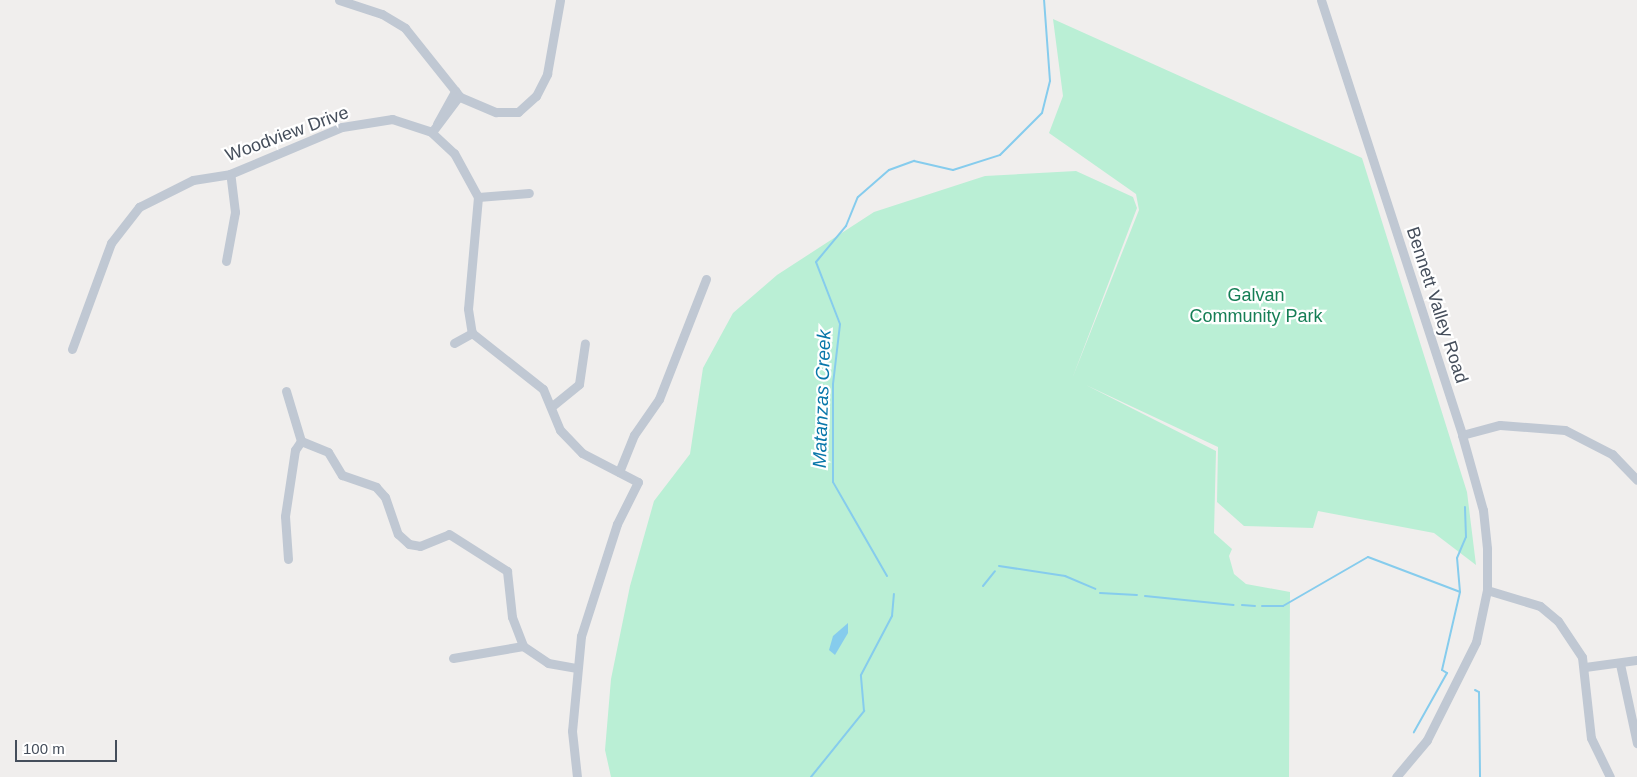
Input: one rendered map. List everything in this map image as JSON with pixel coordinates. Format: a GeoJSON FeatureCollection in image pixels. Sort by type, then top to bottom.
{"type":"FeatureCollection","features":[{"type":"Feature","properties":{"kind":"street"},"geometry":{"type":"LineString","coordinates":[[340,0],[382,14],[405,28],[457,93],[496,112],[518,112],[536,96],[547,74],[560,0]]}},
{"type":"Feature","properties":{"kind":"street","name":"Bennett Valley Road"},"geometry":{"type":"LineString","coordinates":[[1321,0],[1462,436],[1483,510],[1486,590],[1476,642],[1458,684],[1427,740],[1396,777]]}},
{"type":"Feature","properties":{"kind":"street"},"geometry":{"type":"LineString","coordinates":[[432,132],[457,93]]}},
{"type":"Feature","properties":{"kind":"street","name":"Woodview Drive"},"geometry":{"type":"LineString","coordinates":[[72,349],[111,243],[139,207],[193,180],[230,174],[342,127],[392,120],[432,132],[454,153],[478,197]]}},
{"type":"Feature","properties":{"kind":"street"},"geometry":{"type":"LineString","coordinates":[[226,261],[235,212],[230,174]]}},
{"type":"Feature","properties":{"kind":"street"},"geometry":{"type":"LineString","coordinates":[[529,193],[478,197],[468,309],[472,333],[543,389],[560,430],[582,452],[638,482],[590,601],[576,668],[572,731],[577,777]]}},
{"type":"Feature","properties":{"kind":"street"},"geometry":{"type":"LineString","coordinates":[[619,472],[634,435],[659,399],[706,279]]}},
{"type":"Feature","properties":{"kind":"street"},"geometry":{"type":"LineString","coordinates":[[454,343],[472,333]]}},
{"type":"Feature","properties":{"kind":"street"},"geometry":{"type":"LineString","coordinates":[[551,407],[579,384],[585,343]]}},
{"type":"Feature","properties":{"kind":"street"},"geometry":{"type":"LineString","coordinates":[[286,391],[301,441]]}},
{"type":"Feature","properties":{"kind":"street"},"geometry":{"type":"LineString","coordinates":[[1462,436],[1500,425],[1565,430],[1612,454],[1637,480]]}},
{"type":"Feature","properties":{"kind":"street"},"geometry":{"type":"LineString","coordinates":[[301,441],[328,452],[342,475],[376,487],[385,497],[398,534],[409,544],[420,546],[449,534],[507,572],[512,617],[523,646],[548,663],[576,668]]}},
{"type":"Feature","properties":{"kind":"street"},"geometry":{"type":"LineString","coordinates":[[288,559],[286,516],[295,450],[301,441]]}},
{"type":"Feature","properties":{"kind":"street"},"geometry":{"type":"LineString","coordinates":[[1486,590],[1540,606],[1558,621],[1585,668],[1592,738],[1610,777]]}},
{"type":"Feature","properties":{"kind":"street"},"geometry":{"type":"LineString","coordinates":[[453,658],[523,646]]}},
{"type":"Feature","properties":{"kind":"street"},"geometry":{"type":"LineString","coordinates":[[1585,668],[1637,660]]}},
{"type":"Feature","properties":{"kind":"street"},"geometry":{"type":"LineString","coordinates":[[1620,664],[1637,743]]}},
{"type":"Feature","properties":{"kind":"green space","name":"Galvan Community Park"},"geometry":{"type":"Polygon","coordinates":[[[1053,19],[1362,158],[1467,492],[1476,565],[1434,533],[1318,511],[1313,528],[1244,526],[1217,502],[1218,447],[1086,385],[1216,451],[1214,533],[1232,549],[1229,556],[1234,574],[1246,584],[1290,592],[1289,777],[611,777],[605,750],[611,679],[630,586],[654,501],[690,454],[703,368],[733,313],[777,275],[874,212],[985,176],[1076,171],[1133,197],[1137,208],[1072,379],[1139,210],[1136,194],[1049,133],[1063,96],[1053,19]]]}},
{"type":"Feature","properties":{"kind":"water"},"geometry":{"type":"Polygon","coordinates":[[[848,623],[848,633],[835,655],[829,650],[833,636],[848,623]]]}},
{"type":"Feature","properties":{"kind":"waterway","name":"Matanzas Creek"},"geometry":{"type":"LineString","coordinates":[[887,576],[833,482],[833,384],[840,324],[816,262],[846,226],[858,197],[889,170],[914,161],[953,170],[1000,155],[1042,113],[1050,81],[1044,0]]}},
{"type":"Feature","properties":{"kind":"waterway"},"geometry":{"type":"LineString","coordinates":[[1460,592],[1457,558],[1466,537],[1465,507]]}},
{"type":"Feature","properties":{"kind":"waterway"},"geometry":{"type":"LineString","coordinates":[[1262,606],[1283,606],[1368,557],[1460,592],[1442,670],[1447,673],[1414,732]]}},
{"type":"Feature","properties":{"kind":"waterway"},"geometry":{"type":"LineString","coordinates":[[999,566],[1065,576],[1095,589]]}},
{"type":"Feature","properties":{"kind":"waterway"},"geometry":{"type":"LineString","coordinates":[[983,586],[995,571]]}},
{"type":"Feature","properties":{"kind":"waterway"},"geometry":{"type":"LineString","coordinates":[[1100,593],[1137,595]]}},
{"type":"Feature","properties":{"kind":"waterway","name":"Matanzas Creek"},"geometry":{"type":"LineString","coordinates":[[811,777],[864,711],[861,675],[892,616],[894,594]]}},
{"type":"Feature","properties":{"kind":"waterway"},"geometry":{"type":"LineString","coordinates":[[1145,596],[1234,605]]}},
{"type":"Feature","properties":{"kind":"waterway"},"geometry":{"type":"LineString","coordinates":[[1242,605],[1255,606]]}},
{"type":"Feature","properties":{"kind":"waterway"},"geometry":{"type":"LineString","coordinates":[[1475,690],[1479,692],[1480,777]]}}]}
